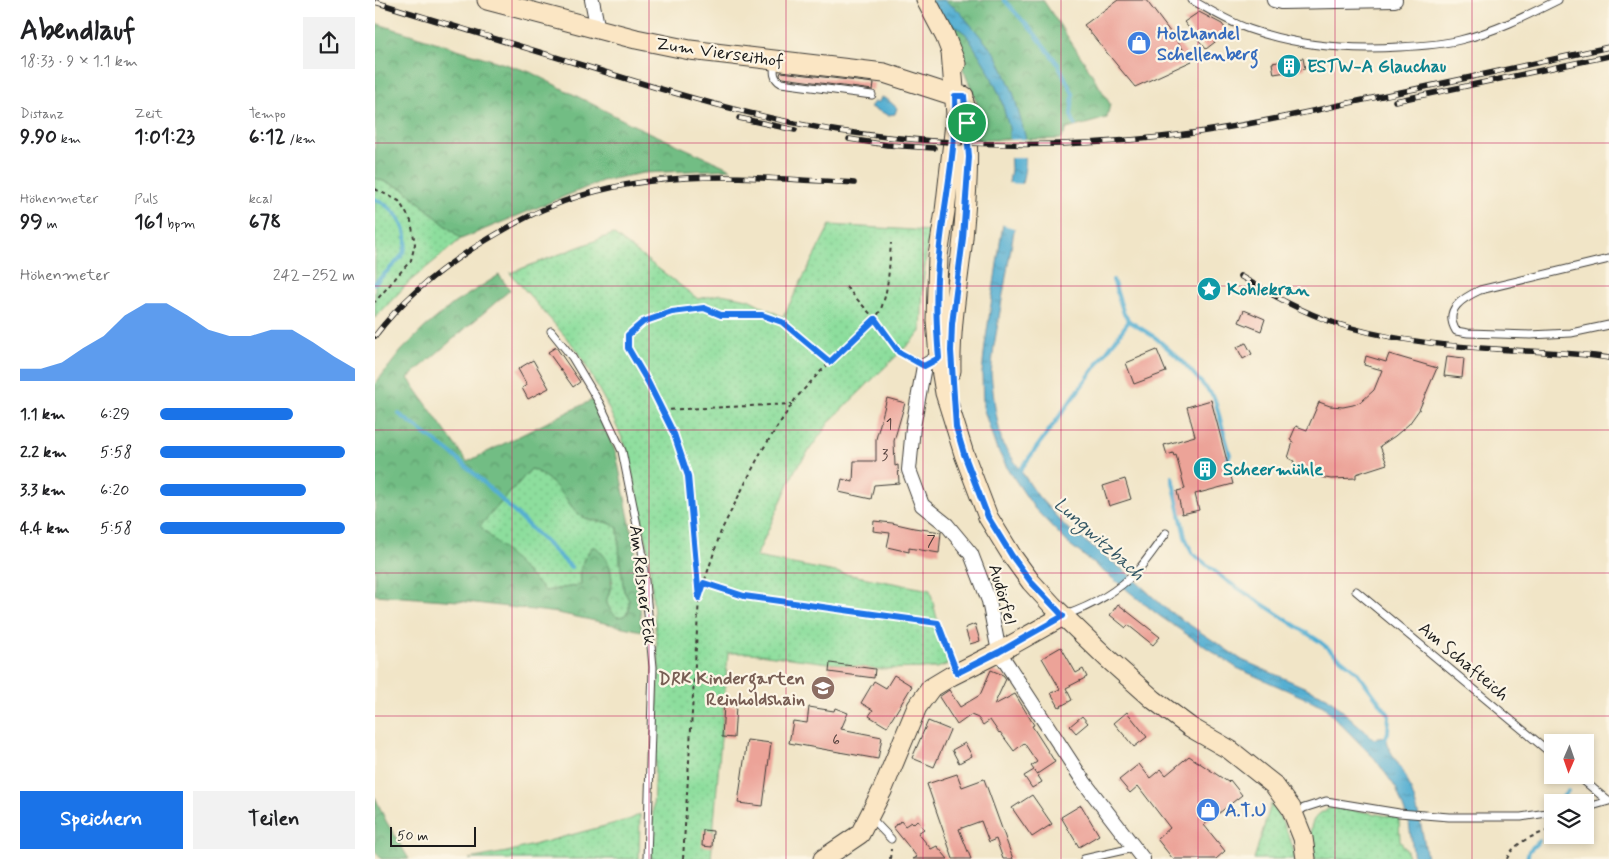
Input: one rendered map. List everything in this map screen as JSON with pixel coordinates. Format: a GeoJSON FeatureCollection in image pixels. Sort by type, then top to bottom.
{"type":"FeatureCollection","features":[{"type":"Feature","properties":{"kind":"main road","name":"Zum Vierseithof"},"geometry":{"type":"LineString","coordinates":[[487,0],[636,40],[690,50],[884,73],[960,96]]}},
{"type":"Feature","properties":{"kind":"main road"},"geometry":{"type":"LineString","coordinates":[[926,0],[948,44],[961,78],[939,256],[936,320],[931,362],[945,393],[964,454],[988,517],[1012,556],[1031,582],[1063,616],[1154,700],[1190,726],[1230,750],[1274,785],[1291,808],[1303,838],[1306,859]]}},
{"type":"Feature","properties":{"kind":"main road"},"geometry":{"type":"LineString","coordinates":[[956,427],[951,351],[952,324],[963,238],[969,157],[960,96]]}},
{"type":"Feature","properties":{"kind":"main road"},"geometry":{"type":"LineString","coordinates":[[823,859],[860,834],[882,791],[917,707],[931,688],[1063,616]]}},
{"type":"Feature","properties":{"kind":"street"},"geometry":{"type":"LineString","coordinates":[[592,0],[598,30]]}},
{"type":"Feature","properties":{"kind":"street"},"geometry":{"type":"LineString","coordinates":[[1274,0],[1281,2],[1395,0]]}},
{"type":"Feature","properties":{"kind":"street","name":"Audörfel"},"geometry":{"type":"LineString","coordinates":[[931,362],[913,427],[909,470],[922,505],[947,525],[971,554],[989,601],[999,652],[1007,661],[1084,782],[1143,859]]}},
{"type":"Feature","properties":{"kind":"lane"},"geometry":{"type":"LineString","coordinates":[[1192,0],[1221,17],[1250,29],[1286,39],[1354,48],[1426,45],[1458,41],[1485,33],[1522,18],[1558,0]]}},
{"type":"Feature","properties":{"kind":"lane"},"geometry":{"type":"LineString","coordinates":[[775,60],[774,74],[776,80],[781,83],[872,95]]}},
{"type":"Feature","properties":{"kind":"lane"},"geometry":{"type":"LineString","coordinates":[[1609,260],[1480,290],[1463,298],[1454,307],[1453,326],[1456,331],[1468,334],[1538,335],[1571,333],[1609,326]]}},
{"type":"Feature","properties":{"kind":"lane","name":"Am Relsner Eck"},"geometry":{"type":"LineString","coordinates":[[551,331],[572,357],[600,404],[622,451],[641,550],[653,667],[647,859]]}},
{"type":"Feature","properties":{"kind":"lane"},"geometry":{"type":"LineString","coordinates":[[1063,616],[1078,611],[1113,592],[1138,570],[1166,533]]}},
{"type":"Feature","properties":{"kind":"lane","name":"Am Schafteich"},"geometry":{"type":"LineString","coordinates":[[1356,591],[1544,748]]}},
{"type":"Feature","properties":{"kind":"lane"},"geometry":{"type":"LineString","coordinates":[[1588,784],[1609,801]]}},
{"type":"Feature","properties":{"kind":"lane"},"geometry":{"type":"LineString","coordinates":[[1293,815],[1304,808],[1326,801],[1399,813],[1449,817],[1521,816],[1544,813]]}},
{"type":"Feature","properties":{"kind":"lane"},"geometry":{"type":"LineString","coordinates":[[1594,805],[1609,801]]}},
{"type":"Feature","properties":{"kind":"lane"},"geometry":{"type":"LineString","coordinates":[[869,816],[891,839]]}},
{"type":"Feature","properties":{"kind":"lane"},"geometry":{"type":"LineString","coordinates":[[1084,859],[1133,848]]}},
{"type":"Feature","properties":{"kind":"path"},"geometry":{"type":"LineString","coordinates":[[375,189],[399,201],[411,221],[415,244],[411,260],[375,302]]}},
{"type":"Feature","properties":{"kind":"path"},"geometry":{"type":"LineString","coordinates":[[699,598],[721,531],[761,452],[792,404],[819,373],[881,311],[887,281],[891,243]]}},
{"type":"Feature","properties":{"kind":"path"},"geometry":{"type":"LineString","coordinates":[[846,287],[875,319],[899,352],[931,362]]}},
{"type":"Feature","properties":{"kind":"path"},"geometry":{"type":"LineString","coordinates":[[683,859],[699,598],[688,476],[674,434],[628,348],[628,335],[643,322],[672,312],[704,308],[721,315],[762,315],[782,322],[830,362]]}},
{"type":"Feature","properties":{"kind":"path"},"geometry":{"type":"LineString","coordinates":[[662,410],[792,404]]}},
{"type":"Feature","properties":{"kind":"path"},"geometry":{"type":"LineString","coordinates":[[704,583],[744,596],[938,623],[957,673]]}},
{"type":"Feature","properties":{"kind":"path"},"geometry":{"type":"LineString","coordinates":[[1507,859],[1510,852],[1534,835],[1544,832]]}},
{"type":"Feature","properties":{"kind":"green space"},"geometry":{"type":"Polygon","coordinates":[[[935,0],[1043,0],[1110,104],[1107,118],[1067,129],[1061,139],[975,140],[977,103],[935,0]]]}},
{"type":"Feature","properties":{"kind":"green space"},"geometry":{"type":"Polygon","coordinates":[[[375,23],[530,72],[631,124],[731,169],[643,173],[602,181],[461,239],[404,189],[375,178],[375,23]]]}},
{"type":"Feature","properties":{"kind":"green space"},"geometry":{"type":"Polygon","coordinates":[[[375,178],[404,189],[461,239],[409,282],[375,318],[375,178]]]}},
{"type":"Feature","properties":{"kind":"green space"},"geometry":{"type":"Polygon","coordinates":[[[830,225],[929,231],[923,282],[921,332],[831,420],[795,470],[756,557],[930,590],[948,664],[937,668],[875,669],[751,653],[728,653],[711,859],[651,859],[659,667],[648,549],[627,449],[606,403],[578,351],[510,273],[613,234],[698,299],[721,294],[748,299],[783,317],[830,225]]]}},
{"type":"Feature","properties":{"kind":"green space"},"geometry":{"type":"Polygon","coordinates":[[[499,275],[510,290],[408,378],[467,462],[592,400],[616,453],[635,549],[642,631],[558,613],[459,601],[375,595],[375,384],[402,350],[424,328],[453,304],[499,275]],[[531,469],[480,526],[545,591],[581,585],[583,561],[592,547],[596,547],[610,566],[611,579],[606,602],[617,617],[624,616],[629,610],[629,600],[624,591],[618,528],[609,523],[591,520],[579,514],[553,484],[531,469]]]}},
{"type":"Feature","properties":{"kind":"green space"},"geometry":{"type":"Polygon","coordinates":[[[531,469],[553,484],[579,514],[591,520],[609,523],[618,528],[624,591],[629,600],[629,610],[624,616],[617,617],[606,602],[613,581],[592,547],[582,565],[580,574],[581,585],[545,591],[480,526],[531,469]]]}},
{"type":"Feature","properties":{"kind":"green space"},"geometry":{"type":"Polygon","coordinates":[[[375,797],[386,821],[409,859],[381,859],[375,851],[375,797]]]}},
{"type":"Feature","properties":{"kind":"green space"},"geometry":{"type":"Polygon","coordinates":[[[1271,804],[1286,830],[1292,844],[1295,859],[1254,859],[1271,804]]]}},
{"type":"Feature","properties":{"kind":"green space"},"geometry":{"type":"Polygon","coordinates":[[[1331,808],[1399,818],[1400,841],[1407,851],[1408,859],[1315,859],[1311,828],[1316,817],[1331,808]]]}},
{"type":"Feature","properties":{"kind":"green space"},"geometry":{"type":"Polygon","coordinates":[[[640,814],[639,859],[469,859],[507,852],[631,819],[640,814]]]}},
{"type":"Feature","properties":{"kind":"water"},"geometry":{"type":"Polygon","coordinates":[[[914,0],[944,0],[959,11],[997,56],[1013,92],[1026,139],[1025,167],[994,346],[991,374],[1002,443],[1038,496],[1066,527],[1126,572],[1166,609],[1242,660],[1327,697],[1374,739],[1383,737],[1387,740],[1391,752],[1412,791],[1420,820],[1427,859],[1414,859],[1409,823],[1396,788],[1375,759],[1323,706],[1237,668],[1161,617],[1069,544],[1035,509],[1009,471],[995,445],[983,407],[982,373],[1011,169],[1009,128],[1000,96],[987,68],[966,34],[935,10],[914,0]]]}},
{"type":"Feature","properties":{"kind":"water"},"geometry":{"type":"Polygon","coordinates":[[[881,97],[887,99],[897,108],[895,114],[888,115],[870,107],[874,102],[879,102],[881,97]]]}},
{"type":"Feature","properties":{"kind":"pier"},"geometry":{"type":"Polygon","coordinates":[[[1028,139],[1028,158],[1008,158],[1007,140],[1028,139]]]}},
{"type":"Feature","properties":{"kind":"pier"},"geometry":{"type":"Polygon","coordinates":[[[1007,183],[1024,184],[1017,229],[1000,224],[1007,183]]]}},
{"type":"Feature","properties":{"kind":"building","name":"Holzhandel Schellenberg"},"geometry":{"type":"Polygon","coordinates":[[[1118,0],[1146,0],[1192,61],[1135,87],[1084,25],[1118,0]]]}},
{"type":"Feature","properties":{"kind":"building"},"geometry":{"type":"Polygon","coordinates":[[[1199,12],[1222,24],[1228,32],[1206,49],[1184,22],[1199,12]]]}},
{"type":"Feature","properties":{"kind":"building","name":"ESTW-A Glauchau"},"geometry":{"type":"Polygon","coordinates":[[[1303,58],[1305,69],[1274,74],[1272,63],[1303,58]]]}},
{"type":"Feature","properties":{"kind":"building"},"geometry":{"type":"Polygon","coordinates":[[[781,72],[874,83],[873,90],[783,78],[780,75],[781,72]]]}},
{"type":"Feature","properties":{"kind":"building"},"geometry":{"type":"Polygon","coordinates":[[[1244,310],[1265,319],[1261,331],[1239,322],[1244,310]]]}},
{"type":"Feature","properties":{"kind":"building"},"geometry":{"type":"Polygon","coordinates":[[[1246,343],[1252,354],[1243,359],[1237,347],[1246,343]]]}},
{"type":"Feature","properties":{"kind":"building"},"geometry":{"type":"Polygon","coordinates":[[[556,347],[580,382],[573,387],[548,352],[556,347]]]}},
{"type":"Feature","properties":{"kind":"building"},"geometry":{"type":"Polygon","coordinates":[[[1157,350],[1166,372],[1134,384],[1126,363],[1157,350]]]}},
{"type":"Feature","properties":{"kind":"building"},"geometry":{"type":"Polygon","coordinates":[[[1389,354],[1437,368],[1419,410],[1409,424],[1380,446],[1387,464],[1356,474],[1356,478],[1331,479],[1309,475],[1309,470],[1293,464],[1294,461],[1288,458],[1293,442],[1290,440],[1296,426],[1307,430],[1319,402],[1330,406],[1343,407],[1362,401],[1374,390],[1382,370],[1364,365],[1366,356],[1386,362],[1389,354]]]}},
{"type":"Feature","properties":{"kind":"building"},"geometry":{"type":"Polygon","coordinates":[[[1447,356],[1464,358],[1462,378],[1444,376],[1447,356]]]}},
{"type":"Feature","properties":{"kind":"building"},"geometry":{"type":"Polygon","coordinates":[[[533,360],[549,388],[528,399],[522,388],[527,385],[518,369],[533,360]]]}},
{"type":"Feature","properties":{"kind":"building"},"geometry":{"type":"Polygon","coordinates":[[[887,398],[905,403],[894,441],[895,466],[898,465],[899,483],[874,485],[871,499],[839,492],[842,479],[853,482],[854,461],[876,461],[876,439],[887,398]]]}},
{"type":"Feature","properties":{"kind":"building"},"geometry":{"type":"Polygon","coordinates":[[[1211,400],[1233,484],[1195,494],[1199,510],[1182,514],[1177,491],[1185,489],[1176,455],[1174,456],[1173,453],[1167,455],[1164,445],[1195,436],[1187,407],[1211,400]]]}},
{"type":"Feature","properties":{"kind":"building"},"geometry":{"type":"Polygon","coordinates":[[[1125,479],[1131,499],[1109,506],[1103,486],[1125,479]]]}},
{"type":"Feature","properties":{"kind":"building"},"geometry":{"type":"Polygon","coordinates":[[[874,521],[941,532],[939,553],[909,548],[909,552],[887,547],[890,533],[873,531],[874,521]]]}},
{"type":"Feature","properties":{"kind":"building"},"geometry":{"type":"Polygon","coordinates":[[[1118,604],[1160,637],[1153,645],[1128,625],[1126,628],[1110,615],[1118,604]]]}},
{"type":"Feature","properties":{"kind":"building"},"geometry":{"type":"Polygon","coordinates":[[[975,624],[980,641],[970,644],[965,628],[975,624]]]}},
{"type":"Feature","properties":{"kind":"building"},"geometry":{"type":"Polygon","coordinates":[[[1061,647],[1076,673],[1083,669],[1087,677],[1066,688],[1072,700],[1059,707],[1051,693],[1060,689],[1042,658],[1061,647]]]}},
{"type":"Feature","properties":{"kind":"building"},"geometry":{"type":"Polygon","coordinates":[[[830,663],[875,669],[874,678],[829,672],[830,663]]]}},
{"type":"Feature","properties":{"kind":"building"},"geometry":{"type":"Polygon","coordinates":[[[991,670],[1003,675],[1006,679],[994,705],[1015,694],[1034,725],[1032,726],[1055,762],[1037,774],[1035,771],[1042,782],[1032,788],[1024,776],[1034,770],[1031,766],[1037,762],[1024,743],[1014,751],[990,720],[983,725],[978,718],[971,715],[957,725],[939,697],[949,690],[960,707],[980,695],[991,670]]]}},
{"type":"Feature","properties":{"kind":"building"},"geometry":{"type":"Polygon","coordinates":[[[894,675],[912,686],[887,727],[869,716],[873,710],[861,703],[874,681],[886,688],[894,675]]]}},
{"type":"Feature","properties":{"kind":"building"},"geometry":{"type":"Polygon","coordinates":[[[724,705],[736,706],[734,738],[722,737],[724,705]]]}},
{"type":"Feature","properties":{"kind":"building"},"geometry":{"type":"Polygon","coordinates":[[[809,707],[834,711],[835,708],[848,713],[841,729],[882,737],[878,759],[789,743],[793,721],[807,723],[809,707]]]}},
{"type":"Feature","properties":{"kind":"building"},"geometry":{"type":"Polygon","coordinates":[[[1127,712],[1147,737],[1134,747],[1114,723],[1127,712]]]}},
{"type":"Feature","properties":{"kind":"building"},"geometry":{"type":"Polygon","coordinates":[[[1082,716],[1088,723],[1076,733],[1070,726],[1082,716]]]}},
{"type":"Feature","properties":{"kind":"building"},"geometry":{"type":"Polygon","coordinates":[[[928,721],[950,730],[934,767],[912,758],[928,721]]]}},
{"type":"Feature","properties":{"kind":"building"},"geometry":{"type":"Polygon","coordinates":[[[747,740],[771,743],[763,806],[738,803],[747,740]]]}},
{"type":"Feature","properties":{"kind":"building"},"geometry":{"type":"Polygon","coordinates":[[[965,743],[972,756],[959,763],[952,750],[965,743]]]}},
{"type":"Feature","properties":{"kind":"building"},"geometry":{"type":"Polygon","coordinates":[[[1189,756],[1228,782],[1230,780],[1242,795],[1204,825],[1225,851],[1216,859],[1173,859],[1157,839],[1170,828],[1138,786],[1130,793],[1119,780],[1139,764],[1150,778],[1161,769],[1166,775],[1189,756]]]}},
{"type":"Feature","properties":{"kind":"building"},"geometry":{"type":"Polygon","coordinates":[[[957,774],[962,787],[984,779],[1013,859],[1003,859],[996,839],[989,842],[981,821],[959,829],[971,859],[953,859],[927,784],[957,774]]]}},
{"type":"Feature","properties":{"kind":"building"},"geometry":{"type":"Polygon","coordinates":[[[1032,795],[1052,824],[1032,837],[1012,808],[1032,795]]]}},
{"type":"Feature","properties":{"kind":"building"},"geometry":{"type":"Polygon","coordinates":[[[1081,805],[1099,835],[1079,847],[1061,817],[1081,805]]]}},
{"type":"Feature","properties":{"kind":"building"},"geometry":{"type":"Polygon","coordinates":[[[917,820],[924,829],[918,833],[931,849],[937,846],[948,859],[913,859],[917,857],[893,827],[901,821],[905,826],[911,822],[913,824],[917,820]]]}},
{"type":"Feature","properties":{"kind":"building"},"geometry":{"type":"Polygon","coordinates":[[[703,830],[713,831],[712,847],[702,846],[703,830]]]}},
{"type":"Feature","properties":{"kind":"waterway"},"geometry":{"type":"LineString","coordinates":[[1004,0],[1035,34],[1058,64],[1073,94],[1071,115],[1075,125]]}},
{"type":"Feature","properties":{"kind":"waterway"},"geometry":{"type":"LineString","coordinates":[[375,199],[396,215],[401,222],[406,238],[402,255],[375,283]]}},
{"type":"Feature","properties":{"kind":"waterway"},"geometry":{"type":"LineString","coordinates":[[1113,280],[1124,314],[1129,321],[1156,338],[1182,361],[1214,397],[1230,455],[1227,460]]}},
{"type":"Feature","properties":{"kind":"waterway"},"geometry":{"type":"LineString","coordinates":[[1018,473],[1129,321]]}},
{"type":"Feature","properties":{"kind":"waterway"},"geometry":{"type":"LineString","coordinates":[[399,414],[451,453],[477,476],[571,567]]}},
{"type":"Feature","properties":{"kind":"waterway"},"geometry":{"type":"LineString","coordinates":[[1172,477],[1185,537],[1192,553],[1227,581],[1319,641],[1356,671],[1389,715],[1388,732],[1384,743]]}},
{"type":"Feature","properties":{"kind":"waterway"},"geometry":{"type":"LineString","coordinates":[[1565,794],[1568,791]]}},
{"type":"Feature","properties":{"kind":"waterway"},"geometry":{"type":"LineString","coordinates":[[1527,859],[1529,851],[1539,841]]}},
{"type":"Feature","properties":{"kind":"railway"},"geometry":{"type":"LineString","coordinates":[[375,2],[667,91],[753,114],[839,131],[960,143],[1081,143],[1121,141],[1209,131],[1256,123],[1609,47]]}},
{"type":"Feature","properties":{"kind":"railway"},"geometry":{"type":"LineString","coordinates":[[1395,101],[1609,56]]}},
{"type":"Feature","properties":{"kind":"railway"},"geometry":{"type":"LineString","coordinates":[[739,118],[795,130]]}},
{"type":"Feature","properties":{"kind":"railway"},"geometry":{"type":"LineString","coordinates":[[849,139],[887,145],[934,148]]}},
{"type":"Feature","properties":{"kind":"railway"},"geometry":{"type":"LineString","coordinates":[[375,336],[398,308],[438,272],[483,242],[530,215],[584,195],[660,180],[699,178],[776,178],[854,183]]}},
{"type":"Feature","properties":{"kind":"railway"},"geometry":{"type":"LineString","coordinates":[[1240,276],[1310,314],[1354,329],[1415,341],[1456,346],[1567,353],[1609,358]]}},
{"type":"Feature","properties":{"kind":"place","name":"Holzhandel Schellenberg"},"geometry":{"type":"Point","coordinates":[1139,43]}},
{"type":"Feature","properties":{"kind":"place","name":"ESTW-A Glauchau"},"geometry":{"type":"Point","coordinates":[1289,66]}},
{"type":"Feature","properties":{"kind":"place","name":"Kohlekran"},"geometry":{"type":"Point","coordinates":[1209,289]}},
{"type":"Feature","properties":{"kind":"place","name":"Scheermühle"},"geometry":{"type":"Point","coordinates":[1205,469]}},
{"type":"Feature","properties":{"kind":"place","name":"DRK Kindergarten Reinholdshain"},"geometry":{"type":"Point","coordinates":[823,688]}},
{"type":"Feature","properties":{"kind":"place","name":"A.T.U"},"geometry":{"type":"Point","coordinates":[1208,810]}},
{"type":"Feature","properties":{"kind":"route"},"geometry":{"type":"LineString","coordinates":[[955,96],[964,96],[967,123],[969,157],[963,238],[952,324],[951,351],[956,427],[964,454],[988,517],[1012,556],[1031,582],[1063,616],[957,673],[938,623],[744,596],[704,583],[699,598],[688,476],[674,434],[648,382],[628,348],[628,335],[643,322],[672,312],[704,308],[721,315],[762,315],[782,322],[830,362],[875,319],[899,352],[924,366],[939,358],[936,320],[939,256],[952,157],[956,115],[955,96]]}},
{"type":"Feature","properties":{"kind":"water label","name":"Lungwitzbach"},"geometry":{"type":"Point","coordinates":[1100,538]}}]}
